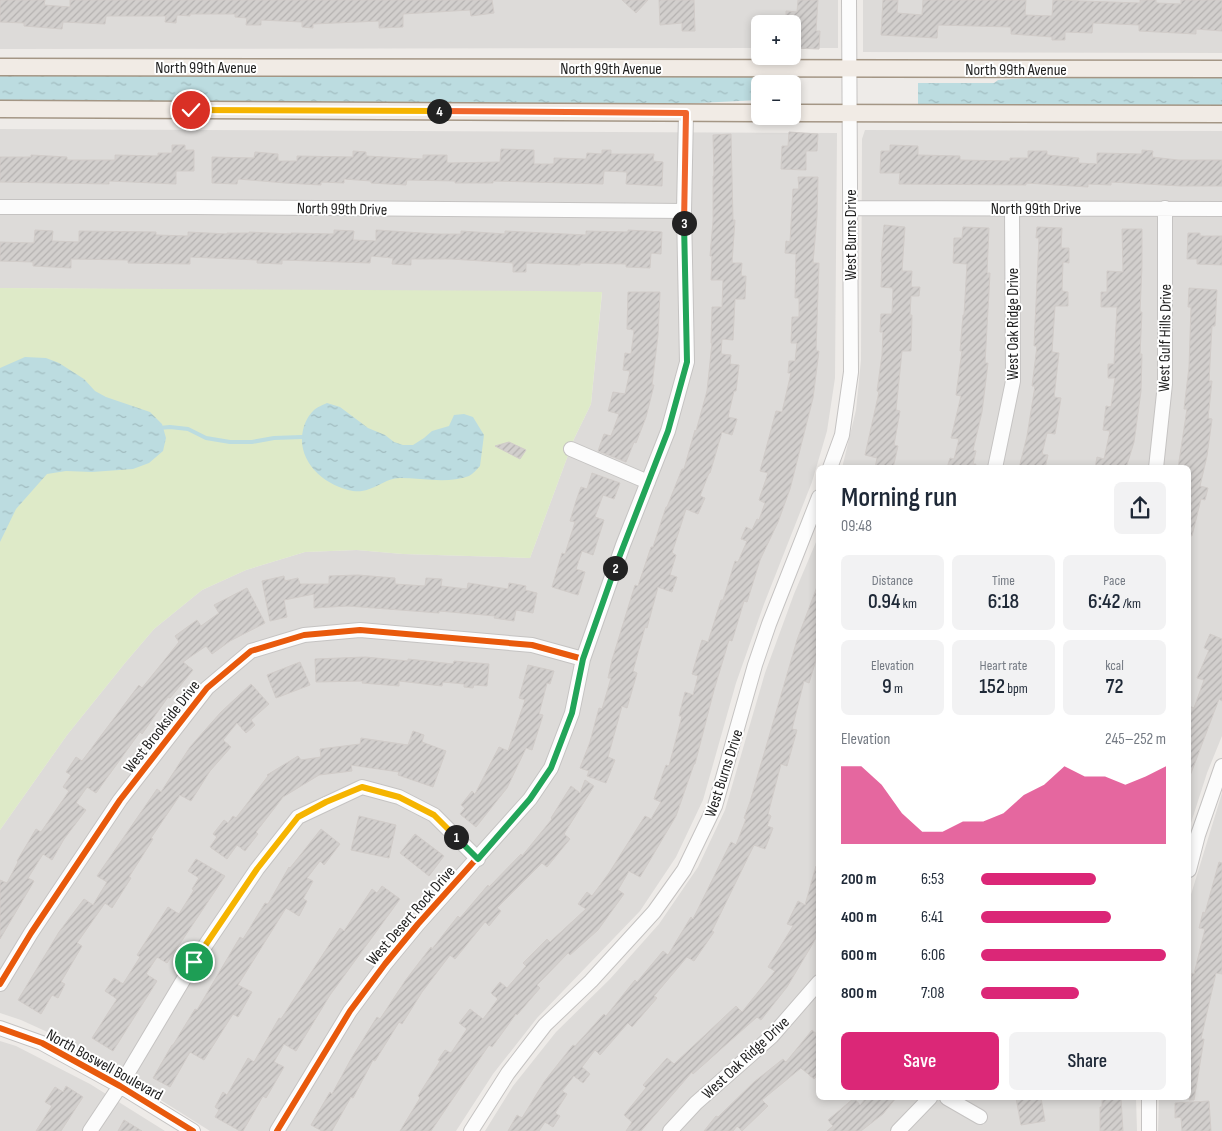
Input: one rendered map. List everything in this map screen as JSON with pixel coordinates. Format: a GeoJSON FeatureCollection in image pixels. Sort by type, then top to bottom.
{"type":"FeatureCollection","features":[{"type":"Feature","properties":{"kind":"main road","name":"North 99th Avenue"},"geometry":{"type":"LineString","coordinates":[[0,67],[1222,70]]}},
{"type":"Feature","properties":{"kind":"main road"},"geometry":{"type":"LineString","coordinates":[[0,109],[751,113]]}},
{"type":"Feature","properties":{"kind":"main road"},"geometry":{"type":"LineString","coordinates":[[801,113],[1222,114]]}},
{"type":"Feature","properties":{"kind":"street","name":"West Burns Drive"},"geometry":{"type":"LineString","coordinates":[[831,465],[842,434],[850,372],[849,0]]}},
{"type":"Feature","properties":{"kind":"street","name":"West Desert Rock Drive"},"geometry":{"type":"LineString","coordinates":[[277,1131],[350,1012],[379,972],[418,924],[530,799],[551,768],[572,713],[583,659],[623,545],[668,431],[687,362],[684,211],[686,113]]}},
{"type":"Feature","properties":{"kind":"street","name":"North 99th Drive"},"geometry":{"type":"LineString","coordinates":[[0,207],[684,211]]}},
{"type":"Feature","properties":{"kind":"street","name":"North 99th Drive"},"geometry":{"type":"LineString","coordinates":[[850,208],[1222,208]]}},
{"type":"Feature","properties":{"kind":"street","name":"West Oak Ridge Drive"},"geometry":{"type":"LineString","coordinates":[[996,465],[1013,381],[1012,208]]}},
{"type":"Feature","properties":{"kind":"street","name":"West Gulf Hills Drive"},"geometry":{"type":"LineString","coordinates":[[1156,465],[1165,384],[1165,208]]}},
{"type":"Feature","properties":{"kind":"street"},"geometry":{"type":"LineString","coordinates":[[571,449],[648,482]]}},
{"type":"Feature","properties":{"kind":"street","name":"West Burns Drive"},"geometry":{"type":"LineString","coordinates":[[471,1131],[508,1073],[545,1026],[591,981],[654,912],[684,870],[715,806],[766,632],[816,505]]}},
{"type":"Feature","properties":{"kind":"street","name":"West Brookside Drive"},"geometry":{"type":"LineString","coordinates":[[0,984],[31,933],[120,800],[207,688],[250,651],[304,635],[360,630],[532,645],[583,659]]}},
{"type":"Feature","properties":{"kind":"street"},"geometry":{"type":"LineString","coordinates":[[1191,862],[1198,835],[1222,766]]}},
{"type":"Feature","properties":{"kind":"street"},"geometry":{"type":"LineString","coordinates":[[90,1131],[120,1086],[194,962],[257,869],[298,817],[362,787],[399,797],[434,815],[478,859]]}},
{"type":"Feature","properties":{"kind":"street","name":"West Oak Ridge Drive"},"geometry":{"type":"LineString","coordinates":[[670,1131],[696,1103],[772,1036],[816,985]]}},
{"type":"Feature","properties":{"kind":"street","name":"North Boswell Boulevard"},"geometry":{"type":"LineString","coordinates":[[0,1028],[42,1043],[120,1086],[194,1131]]}},
{"type":"Feature","properties":{"kind":"street"},"geometry":{"type":"LineString","coordinates":[[898,1131],[928,1100]]}},
{"type":"Feature","properties":{"kind":"street"},"geometry":{"type":"LineString","coordinates":[[950,1100],[980,1117]]}},
{"type":"Feature","properties":{"kind":"street"},"geometry":{"type":"LineString","coordinates":[[1149,1131],[1150,1100]]}},
{"type":"Feature","properties":{"kind":"shaded area"},"geometry":{"type":"Polygon","coordinates":[[[0,0],[838,0],[838,48],[801,48],[801,15],[751,15],[751,48],[0,49],[0,0]]]}},
{"type":"Feature","properties":{"kind":"shaded area"},"geometry":{"type":"Polygon","coordinates":[[[863,0],[1222,0],[1222,53],[863,52],[863,0]]]}},
{"type":"Feature","properties":{"kind":"shaded area"},"geometry":{"type":"Polygon","coordinates":[[[0,129],[837,133],[835,378],[827,431],[812,482],[764,604],[736,683],[703,800],[676,857],[640,911],[537,1018],[493,1074],[456,1131],[210,1131],[65,1040],[21,1020],[0,1013],[0,830],[67,735],[125,663],[154,629],[202,590],[246,570],[305,552],[357,550],[403,554],[530,558],[574,439],[591,404],[602,293],[0,288],[0,129]]]}},
{"type":"Feature","properties":{"kind":"shaded area"},"geometry":{"type":"Polygon","coordinates":[[[865,130],[1222,131],[1222,736],[1207,773],[1191,823],[1191,465],[843,465],[856,410],[861,360],[862,139],[865,130]]]}},
{"type":"Feature","properties":{"kind":"shaded area"},"geometry":{"type":"Polygon","coordinates":[[[816,542],[816,1100],[1136,1100],[1137,1131],[485,1131],[513,1086],[556,1032],[610,979],[659,924],[698,867],[725,810],[765,673],[794,594],[816,542]]]}},
{"type":"Feature","properties":{"kind":"shaded area"},"geometry":{"type":"Polygon","coordinates":[[[1222,793],[1222,1131],[1158,1131],[1159,1100],[1191,1100],[1191,894],[1222,793]]]}},
{"type":"Feature","properties":{"kind":"shaded area"},"geometry":{"type":"Polygon","coordinates":[[[0,1041],[16,1046],[90,1084],[165,1131],[0,1131],[0,1041]]]}},
{"type":"Feature","properties":{"kind":"green space"},"geometry":{"type":"Polygon","coordinates":[[[0,288],[602,292],[591,404],[574,439],[530,558],[403,554],[357,550],[305,552],[246,570],[202,590],[154,629],[125,663],[67,735],[0,830],[0,288]]]}},
{"type":"Feature","properties":{"kind":"water"},"geometry":{"type":"Polygon","coordinates":[[[0,73],[751,77],[751,100],[658,105],[0,103],[0,73]]]}},
{"type":"Feature","properties":{"kind":"water"},"geometry":{"type":"Polygon","coordinates":[[[1054,76],[1222,76],[1222,106],[918,106],[918,83],[994,83],[998,80],[1054,76]]]}},
{"type":"Feature","properties":{"kind":"water"},"geometry":{"type":"Polygon","coordinates":[[[25,357],[46,358],[59,363],[84,379],[95,391],[106,397],[150,412],[162,424],[166,438],[163,451],[149,463],[133,469],[92,472],[66,471],[47,474],[16,509],[0,542],[0,368],[25,357]]]}},
{"type":"Feature","properties":{"kind":"water"},"geometry":{"type":"Polygon","coordinates":[[[327,403],[340,407],[368,428],[403,445],[413,445],[432,431],[449,426],[454,415],[464,414],[473,417],[484,435],[480,466],[470,475],[452,480],[400,478],[388,480],[372,488],[360,491],[353,491],[332,484],[314,470],[308,462],[302,441],[303,430],[310,415],[318,407],[327,403]]]}},
{"type":"Feature","properties":{"kind":"building"},"geometry":{"type":"Polygon","coordinates":[[[0,0],[45,0],[44,5],[70,7],[70,0],[492,0],[494,13],[471,16],[470,10],[403,14],[403,27],[379,28],[379,21],[313,24],[313,28],[302,27],[302,22],[261,20],[261,25],[246,25],[247,18],[235,17],[235,14],[177,15],[176,23],[165,22],[166,16],[106,16],[105,24],[63,22],[62,29],[24,26],[24,23],[0,22],[0,0]]]}},
{"type":"Feature","properties":{"kind":"building"},"geometry":{"type":"Polygon","coordinates":[[[622,0],[648,0],[636,13],[622,0]]]}},
{"type":"Feature","properties":{"kind":"building"},"geometry":{"type":"Polygon","coordinates":[[[659,0],[694,0],[695,31],[682,31],[682,23],[660,25],[659,0]]]}},
{"type":"Feature","properties":{"kind":"building"},"geometry":{"type":"Polygon","coordinates":[[[798,0],[818,0],[816,31],[820,31],[819,49],[801,48],[801,15],[786,15],[786,11],[797,12],[798,0]]]}},
{"type":"Feature","properties":{"kind":"building"},"geometry":{"type":"Polygon","coordinates":[[[883,0],[898,0],[897,13],[922,15],[923,0],[1026,0],[1025,15],[1052,16],[1053,0],[1140,3],[1140,0],[1156,0],[1156,3],[1181,4],[1181,0],[1222,0],[1222,31],[1196,29],[1196,34],[1139,31],[1139,25],[1093,23],[1092,33],[1065,32],[1065,40],[1052,40],[1052,37],[1011,34],[1011,27],[938,25],[937,38],[881,35],[883,0]]]}},
{"type":"Feature","properties":{"kind":"building"},"geometry":{"type":"Polygon","coordinates":[[[789,132],[818,134],[817,151],[806,151],[806,170],[781,169],[782,146],[788,146],[789,132]]]}},
{"type":"Feature","properties":{"kind":"building"},"geometry":{"type":"Polygon","coordinates":[[[731,134],[733,220],[735,220],[732,263],[742,263],[741,276],[746,276],[745,299],[735,299],[733,340],[722,339],[721,354],[731,355],[730,364],[739,365],[736,391],[734,391],[728,417],[737,419],[732,435],[722,432],[710,473],[700,496],[705,498],[698,514],[686,509],[672,553],[676,555],[670,575],[677,577],[672,592],[658,587],[633,671],[637,673],[627,708],[622,706],[608,757],[615,760],[606,783],[587,776],[589,771],[580,768],[590,742],[599,708],[602,709],[611,678],[608,678],[612,660],[635,585],[638,586],[666,507],[682,469],[684,469],[707,391],[712,343],[712,307],[722,307],[723,280],[711,280],[712,256],[710,256],[714,176],[713,135],[731,134]]]}},
{"type":"Feature","properties":{"kind":"building"},"geometry":{"type":"Polygon","coordinates":[[[172,145],[185,145],[185,150],[194,150],[194,171],[176,171],[176,184],[109,181],[109,184],[0,182],[0,157],[31,157],[31,155],[67,157],[67,160],[115,160],[115,155],[158,156],[158,153],[172,153],[172,145]]]}},
{"type":"Feature","properties":{"kind":"building"},"geometry":{"type":"Polygon","coordinates":[[[890,145],[918,146],[918,155],[960,156],[960,160],[1010,161],[1010,158],[1028,158],[1028,151],[1047,151],[1047,155],[1079,158],[1078,163],[1097,164],[1097,153],[1142,154],[1142,150],[1153,151],[1152,157],[1178,160],[1222,160],[1222,186],[1111,182],[1111,185],[1088,184],[1088,187],[1026,183],[1026,185],[899,184],[900,173],[880,173],[881,151],[890,151],[890,145]]]}},
{"type":"Feature","properties":{"kind":"building"},"geometry":{"type":"Polygon","coordinates":[[[501,149],[534,150],[534,164],[554,164],[554,158],[586,159],[587,153],[602,154],[602,150],[611,150],[611,154],[654,154],[653,161],[663,162],[662,186],[626,184],[627,172],[604,171],[603,184],[493,181],[493,183],[455,183],[455,181],[407,180],[406,185],[344,179],[344,183],[321,182],[321,185],[238,179],[237,184],[212,183],[212,157],[254,158],[255,152],[278,154],[278,161],[297,161],[297,156],[353,157],[353,151],[366,152],[366,156],[423,159],[423,155],[447,155],[447,163],[500,162],[501,149]]]}},
{"type":"Feature","properties":{"kind":"building"},"geometry":{"type":"Polygon","coordinates":[[[798,177],[818,177],[813,263],[819,263],[816,351],[819,351],[813,398],[790,489],[778,522],[760,560],[747,602],[744,601],[732,641],[729,640],[695,764],[676,816],[640,877],[629,871],[618,890],[624,894],[598,930],[570,955],[568,953],[537,985],[540,988],[516,1014],[492,1047],[489,1045],[431,1131],[400,1131],[420,1098],[418,1096],[440,1061],[438,1060],[445,1050],[451,1053],[467,1029],[459,1023],[470,1009],[483,1019],[498,999],[491,993],[500,982],[507,988],[526,966],[523,963],[547,939],[550,942],[586,909],[578,904],[587,892],[592,896],[645,816],[651,819],[661,802],[654,799],[666,765],[669,766],[682,716],[679,716],[685,692],[693,695],[698,676],[692,674],[702,640],[708,642],[735,561],[738,562],[747,541],[741,539],[746,527],[752,530],[757,519],[759,520],[765,503],[759,500],[768,473],[760,471],[776,411],[782,412],[791,373],[788,373],[789,361],[795,361],[797,343],[791,343],[792,317],[799,317],[799,298],[795,298],[796,254],[785,253],[786,241],[790,242],[793,189],[799,189],[798,177]]]}},
{"type":"Feature","properties":{"kind":"building"},"geometry":{"type":"Polygon","coordinates":[[[884,225],[905,227],[902,271],[912,271],[911,287],[920,287],[919,296],[911,296],[911,351],[902,351],[896,410],[900,411],[894,445],[898,446],[894,465],[876,465],[877,458],[865,455],[879,392],[877,391],[883,332],[880,332],[881,314],[892,314],[893,288],[881,287],[884,225]]]}},
{"type":"Feature","properties":{"kind":"building"},"geometry":{"type":"Polygon","coordinates":[[[963,227],[989,228],[987,273],[990,273],[985,363],[988,363],[982,412],[973,450],[976,451],[973,464],[976,465],[948,465],[950,458],[954,459],[959,439],[951,438],[961,396],[956,395],[962,351],[960,351],[967,264],[953,263],[954,238],[962,238],[963,227]]]}},
{"type":"Feature","properties":{"kind":"building"},"geometry":{"type":"Polygon","coordinates":[[[1037,227],[1062,228],[1061,248],[1069,248],[1069,263],[1063,262],[1062,291],[1068,292],[1068,306],[1055,306],[1052,352],[1059,353],[1054,397],[1061,398],[1055,434],[1047,433],[1042,454],[1048,455],[1046,465],[1020,465],[1027,436],[1035,386],[1032,386],[1037,346],[1034,346],[1039,238],[1036,238],[1037,227]]]}},
{"type":"Feature","properties":{"kind":"building"},"geometry":{"type":"Polygon","coordinates":[[[1122,229],[1142,229],[1141,391],[1134,442],[1127,465],[1096,465],[1097,457],[1104,459],[1110,431],[1103,430],[1106,406],[1111,407],[1115,378],[1108,378],[1108,364],[1114,364],[1117,307],[1101,307],[1101,292],[1107,292],[1107,271],[1123,272],[1122,229]]]}},
{"type":"Feature","properties":{"kind":"building"},"geometry":{"type":"Polygon","coordinates":[[[35,230],[53,231],[52,241],[79,242],[79,231],[156,232],[156,235],[188,236],[188,232],[334,234],[334,230],[354,231],[353,240],[376,241],[376,230],[437,234],[461,234],[461,231],[505,234],[505,231],[586,235],[586,231],[628,232],[628,230],[662,232],[661,254],[651,253],[650,268],[626,267],[626,264],[526,263],[526,272],[513,272],[513,263],[451,259],[411,259],[411,265],[392,264],[393,258],[371,256],[370,263],[282,260],[282,264],[257,263],[257,260],[190,257],[190,264],[128,263],[128,260],[71,259],[71,268],[33,266],[33,262],[0,261],[0,242],[34,243],[35,230]]]}},
{"type":"Feature","properties":{"kind":"building"},"geometry":{"type":"Polygon","coordinates":[[[1188,233],[1200,233],[1200,236],[1222,236],[1222,265],[1197,264],[1197,259],[1187,259],[1188,233]]]}},
{"type":"Feature","properties":{"kind":"building"},"geometry":{"type":"Polygon","coordinates":[[[1189,288],[1217,290],[1215,326],[1212,326],[1209,381],[1212,381],[1208,418],[1212,419],[1207,456],[1200,486],[1208,488],[1205,500],[1201,499],[1192,536],[1191,465],[1178,465],[1187,409],[1184,409],[1189,367],[1191,307],[1188,307],[1189,288]]]}},
{"type":"Feature","properties":{"kind":"building"},"geometry":{"type":"Polygon","coordinates":[[[628,292],[660,292],[658,335],[652,385],[654,385],[646,417],[626,462],[598,451],[604,434],[611,436],[619,414],[608,411],[613,392],[625,394],[630,371],[623,370],[625,353],[631,354],[634,330],[627,329],[628,292]]]}},
{"type":"Feature","properties":{"kind":"building"},"geometry":{"type":"Polygon","coordinates":[[[509,442],[526,450],[520,459],[495,446],[509,442]]]}},
{"type":"Feature","properties":{"kind":"building"},"geometry":{"type":"Polygon","coordinates":[[[592,473],[620,483],[614,499],[603,495],[595,517],[604,520],[593,555],[582,551],[576,569],[585,572],[578,595],[552,587],[562,553],[565,554],[575,522],[570,521],[576,501],[581,487],[587,489],[592,473]]]}},
{"type":"Feature","properties":{"kind":"building"},"geometry":{"type":"Polygon","coordinates":[[[358,575],[395,578],[395,584],[425,586],[426,578],[442,579],[441,586],[467,589],[468,583],[508,589],[509,583],[526,586],[525,590],[537,593],[533,613],[516,610],[514,621],[494,618],[495,616],[439,611],[439,613],[348,606],[314,608],[314,594],[284,600],[287,617],[270,621],[262,581],[284,576],[285,581],[298,578],[300,584],[329,584],[329,576],[358,575]]]}},
{"type":"Feature","properties":{"kind":"building"},"geometry":{"type":"Polygon","coordinates":[[[247,588],[265,623],[230,641],[212,654],[206,646],[183,662],[193,670],[170,698],[168,697],[142,734],[140,732],[96,793],[87,787],[76,803],[86,810],[64,839],[52,860],[43,854],[28,878],[34,881],[0,939],[0,880],[7,883],[17,861],[36,829],[41,832],[69,791],[63,787],[71,775],[66,772],[76,757],[82,761],[139,685],[142,688],[179,642],[175,636],[197,620],[201,626],[219,613],[214,605],[247,588]]]}},
{"type":"Feature","properties":{"kind":"building"},"geometry":{"type":"Polygon","coordinates":[[[816,589],[816,660],[809,683],[804,681],[792,729],[797,730],[787,766],[781,764],[768,814],[771,816],[767,826],[773,828],[765,849],[754,845],[712,931],[714,932],[694,961],[687,957],[654,996],[657,998],[632,1027],[628,1023],[600,1055],[595,1050],[582,1067],[590,1074],[583,1083],[574,1076],[562,1091],[567,1094],[555,1113],[560,1116],[553,1127],[545,1122],[539,1131],[508,1131],[517,1115],[522,1118],[544,1082],[573,1045],[575,1046],[604,1014],[606,1016],[635,980],[637,982],[663,951],[668,955],[691,917],[693,919],[731,842],[736,845],[746,819],[744,818],[797,640],[816,589]]]}},
{"type":"Feature","properties":{"kind":"building"},"geometry":{"type":"Polygon","coordinates":[[[1210,634],[1222,639],[1222,701],[1219,699],[1191,773],[1191,707],[1194,708],[1204,680],[1197,678],[1209,650],[1204,648],[1210,634]]]}},
{"type":"Feature","properties":{"kind":"building"},"geometry":{"type":"Polygon","coordinates":[[[365,657],[453,664],[454,661],[489,664],[487,686],[474,685],[473,688],[464,687],[464,684],[443,682],[442,686],[399,681],[399,686],[362,683],[363,681],[316,682],[315,659],[365,657]]]}},
{"type":"Feature","properties":{"kind":"building"},"geometry":{"type":"Polygon","coordinates":[[[300,662],[310,685],[276,698],[267,675],[300,662]]]}},
{"type":"Feature","properties":{"kind":"building"},"geometry":{"type":"Polygon","coordinates":[[[528,665],[554,671],[550,684],[547,683],[539,714],[543,715],[532,750],[526,748],[507,788],[476,827],[460,814],[465,808],[461,805],[472,791],[475,794],[499,747],[508,751],[525,700],[519,698],[528,665]]]}},
{"type":"Feature","properties":{"kind":"building"},"geometry":{"type":"Polygon","coordinates":[[[251,684],[269,704],[251,720],[255,725],[246,733],[237,723],[223,740],[231,747],[210,771],[191,801],[180,795],[151,838],[153,839],[112,908],[105,903],[77,943],[82,946],[61,982],[65,984],[58,998],[52,995],[41,1014],[18,1000],[59,932],[84,899],[93,905],[107,882],[97,876],[157,789],[161,792],[190,747],[221,712],[251,684]]]}},
{"type":"Feature","properties":{"kind":"building"},"geometry":{"type":"Polygon","coordinates":[[[413,731],[424,735],[422,742],[446,751],[433,787],[398,775],[399,772],[351,765],[352,771],[319,775],[283,797],[256,832],[258,834],[245,851],[237,845],[227,859],[210,847],[217,837],[213,834],[224,820],[228,823],[233,816],[236,818],[267,775],[298,756],[301,760],[321,757],[320,749],[360,744],[361,738],[408,745],[413,731]]]}},
{"type":"Feature","properties":{"kind":"building"},"geometry":{"type":"Polygon","coordinates":[[[585,780],[594,786],[564,834],[570,839],[547,867],[542,863],[497,908],[501,911],[489,926],[485,922],[455,959],[450,955],[422,992],[402,1024],[399,1022],[375,1061],[373,1060],[353,1098],[351,1097],[332,1131],[322,1131],[311,1125],[330,1092],[332,1094],[377,1017],[380,1019],[405,981],[431,947],[432,949],[458,916],[460,918],[488,885],[489,887],[521,854],[522,856],[552,819],[571,786],[580,793],[585,780]]]}},
{"type":"Feature","properties":{"kind":"building"},"geometry":{"type":"Polygon","coordinates":[[[359,816],[396,825],[389,858],[351,850],[359,816]]]}},
{"type":"Feature","properties":{"kind":"building"},"geometry":{"type":"Polygon","coordinates":[[[321,829],[340,844],[324,865],[320,861],[307,878],[313,881],[303,899],[307,901],[299,916],[286,908],[238,985],[252,992],[238,1017],[233,1014],[204,1060],[190,1052],[170,1087],[153,1078],[195,1009],[197,1010],[240,937],[243,939],[265,903],[268,904],[289,867],[321,829]]]}},
{"type":"Feature","properties":{"kind":"building"},"geometry":{"type":"Polygon","coordinates":[[[415,834],[444,856],[429,876],[400,853],[415,834]]]}},
{"type":"Feature","properties":{"kind":"building"},"geometry":{"type":"Polygon","coordinates":[[[196,859],[225,876],[167,963],[157,957],[146,974],[157,981],[113,1051],[92,1038],[117,999],[105,991],[114,978],[123,984],[140,957],[137,955],[168,907],[179,914],[199,878],[188,871],[196,859]]]}},
{"type":"Feature","properties":{"kind":"building"},"geometry":{"type":"Polygon","coordinates":[[[1219,862],[1222,863],[1222,974],[1216,973],[1201,1039],[1204,1039],[1194,1100],[1191,1100],[1191,977],[1192,973],[1194,974],[1205,929],[1199,928],[1203,912],[1205,913],[1219,862]]]}},
{"type":"Feature","properties":{"kind":"building"},"geometry":{"type":"Polygon","coordinates":[[[816,866],[816,938],[787,987],[761,1020],[757,1017],[693,1074],[692,1072],[641,1131],[626,1131],[632,1122],[624,1115],[646,1088],[643,1085],[667,1058],[674,1064],[736,1006],[742,1012],[775,971],[768,967],[793,926],[787,924],[798,901],[805,905],[816,866]]]}},
{"type":"Feature","properties":{"kind":"building"},"geometry":{"type":"Polygon","coordinates":[[[382,886],[400,899],[330,995],[296,1051],[284,1044],[274,1062],[284,1067],[266,1098],[263,1096],[243,1131],[215,1117],[219,1110],[215,1107],[223,1092],[227,1095],[248,1058],[254,1062],[279,1018],[281,1019],[340,928],[344,931],[372,889],[377,893],[382,886]]]}},
{"type":"Feature","properties":{"kind":"building"},"geometry":{"type":"Polygon","coordinates":[[[812,1030],[816,1033],[816,1077],[814,1079],[801,1068],[762,1100],[768,1106],[742,1131],[737,1126],[733,1131],[704,1131],[716,1116],[718,1117],[754,1082],[783,1059],[786,1062],[812,1030]]]}},
{"type":"Feature","properties":{"kind":"building"},"geometry":{"type":"Polygon","coordinates":[[[66,1086],[83,1097],[61,1131],[36,1131],[52,1106],[45,1102],[55,1087],[63,1092],[66,1086]]]}},
{"type":"Feature","properties":{"kind":"building"},"geometry":{"type":"Polygon","coordinates":[[[852,1100],[856,1100],[860,1105],[864,1100],[894,1100],[883,1114],[861,1131],[827,1131],[833,1126],[828,1120],[852,1100]]]}},
{"type":"Feature","properties":{"kind":"building"},"geometry":{"type":"Polygon","coordinates":[[[1016,1100],[1041,1100],[1045,1121],[1021,1125],[1016,1100]]]}},
{"type":"Feature","properties":{"kind":"building"},"geometry":{"type":"Polygon","coordinates":[[[1102,1100],[1121,1100],[1123,1131],[1100,1131],[1100,1107],[1102,1107],[1102,1100]]]}},
{"type":"Feature","properties":{"kind":"building"},"geometry":{"type":"Polygon","coordinates":[[[1209,1101],[1211,1131],[1182,1131],[1181,1117],[1175,1118],[1175,1103],[1209,1101]]]}},
{"type":"Feature","properties":{"kind":"building"},"geometry":{"type":"Polygon","coordinates":[[[124,1120],[142,1131],[118,1131],[124,1120]]]}},
{"type":"Feature","properties":{"kind":"waterway"},"geometry":{"type":"LineString","coordinates":[[159,428],[188,429],[206,438],[230,442],[252,442],[274,438],[302,437]]}},
{"type":"Feature","properties":{"kind":"cycle path"},"geometry":{"type":"LineString","coordinates":[[277,1131],[350,1011],[385,964],[418,924],[530,799],[551,768],[572,713],[583,659],[623,545],[668,431],[687,362],[684,211],[686,113]]}},
{"type":"Feature","properties":{"kind":"cycle path"},"geometry":{"type":"LineString","coordinates":[[0,984],[31,933],[120,800],[207,688],[251,651],[304,635],[360,630],[532,645],[583,659]]}},
{"type":"Feature","properties":{"kind":"cycle path"},"geometry":{"type":"LineString","coordinates":[[0,1028],[42,1043],[120,1086],[193,1131]]}},
{"type":"Feature","properties":{"kind":"route"},"geometry":{"type":"LineString","coordinates":[[191,110],[686,113],[684,211],[687,362],[668,431],[623,545],[583,659],[572,713],[551,768],[530,799],[478,859],[434,815],[399,797],[362,787],[326,802],[298,817],[257,869],[194,962]]}}]}
